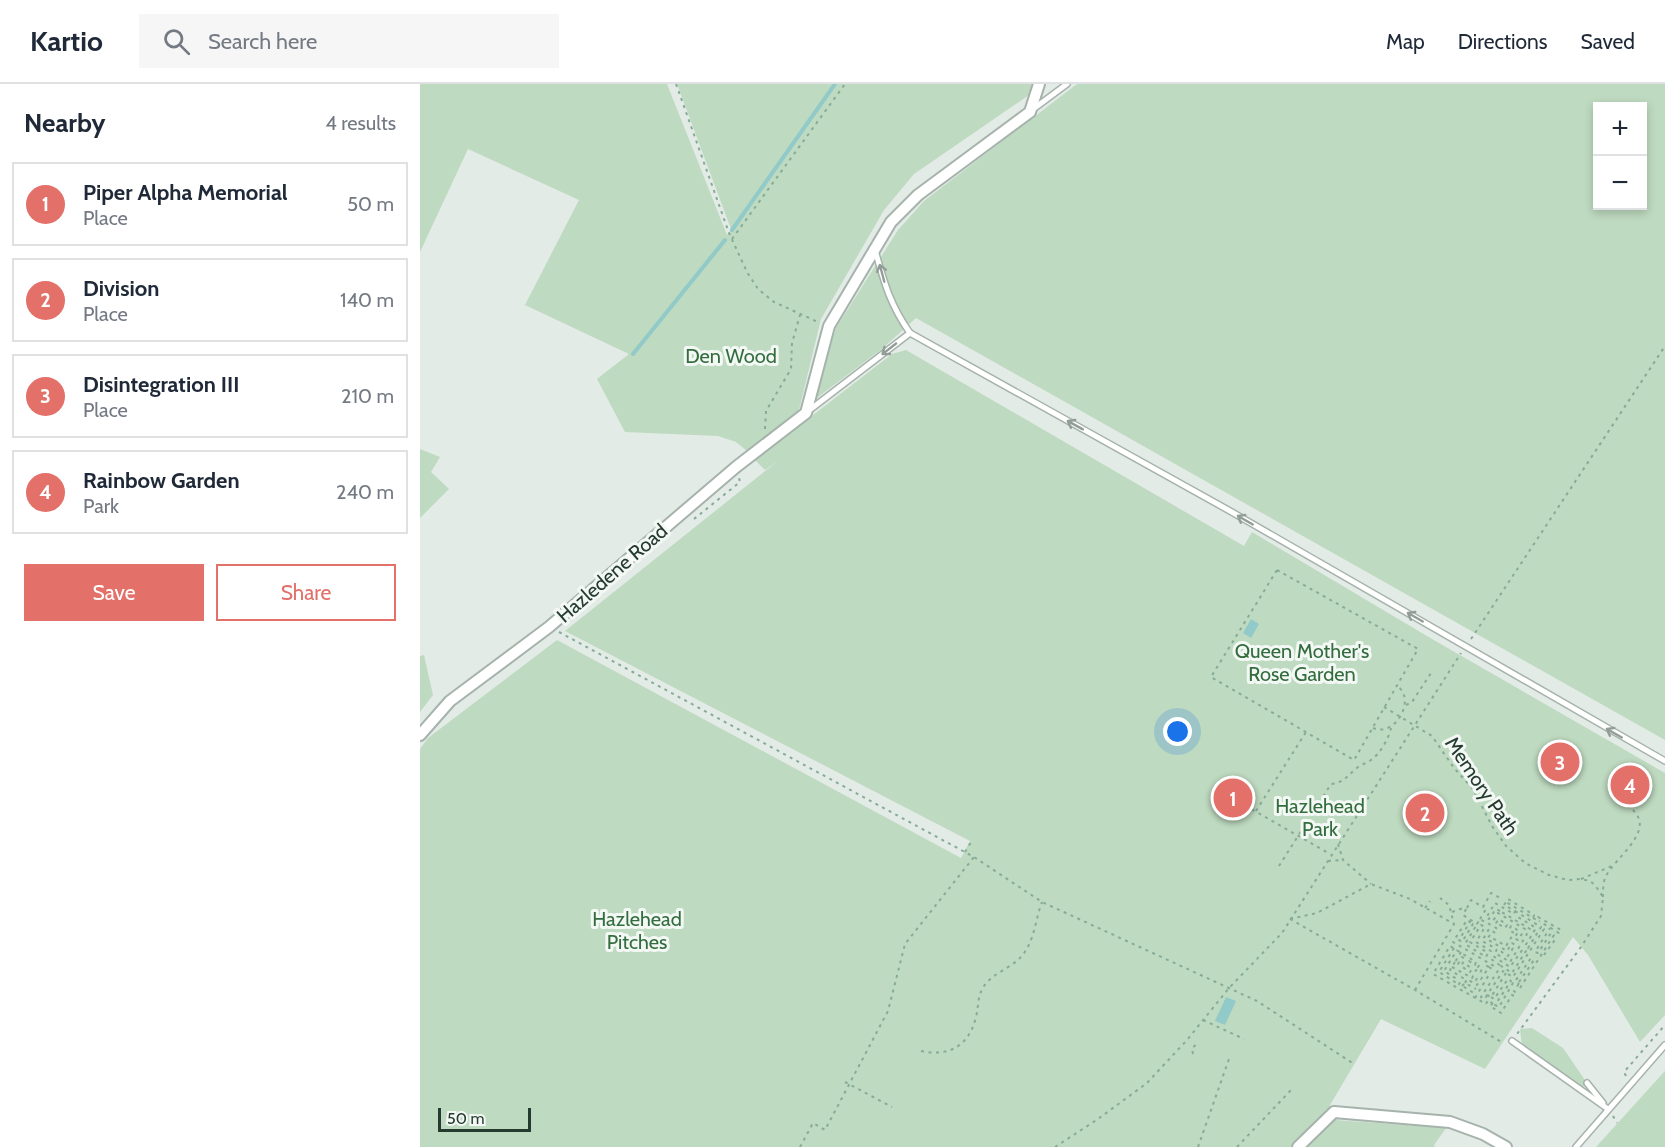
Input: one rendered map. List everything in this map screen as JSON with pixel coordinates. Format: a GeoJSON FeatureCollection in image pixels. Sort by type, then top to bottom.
{"type":"FeatureCollection","features":[{"type":"Feature","properties":{"kind":"street"},"geometry":{"type":"LineString","coordinates":[[806,413],[829,326],[891,222],[918,195],[1030,112],[1039,84]]}},
{"type":"Feature","properties":{"kind":"street","name":"Hazledene Road"},"geometry":{"type":"LineString","coordinates":[[420,735],[450,701],[549,627],[765,444],[806,413]]}},
{"type":"Feature","properties":{"kind":"street"},"geometry":{"type":"LineString","coordinates":[[1298,1147],[1334,1112],[1450,1122],[1483,1134],[1506,1147]]}},
{"type":"Feature","properties":{"kind":"lane"},"geometry":{"type":"LineString","coordinates":[[1030,112],[1067,84]]}},
{"type":"Feature","properties":{"kind":"lane"},"geometry":{"type":"LineString","coordinates":[[875,249],[895,313],[910,333],[1466,646],[1665,761]]}},
{"type":"Feature","properties":{"kind":"lane"},"geometry":{"type":"LineString","coordinates":[[806,413],[910,333]]}},
{"type":"Feature","properties":{"kind":"lane"},"geometry":{"type":"LineString","coordinates":[[1512,1041],[1608,1108]]}},
{"type":"Feature","properties":{"kind":"lane"},"geometry":{"type":"LineString","coordinates":[[1576,1147],[1665,1045]]}},
{"type":"Feature","properties":{"kind":"lane"},"geometry":{"type":"LineString","coordinates":[[1587,1083],[1608,1108]]}},
{"type":"Feature","properties":{"kind":"path"},"geometry":{"type":"LineString","coordinates":[[676,84],[731,240],[747,272],[758,289],[774,302],[829,326]]}},
{"type":"Feature","properties":{"kind":"path"},"geometry":{"type":"LineString","coordinates":[[731,240],[845,84]]}},
{"type":"Feature","properties":{"kind":"path"},"geometry":{"type":"LineString","coordinates":[[765,444],[766,411],[791,369],[792,343],[800,315]]}},
{"type":"Feature","properties":{"kind":"path"},"geometry":{"type":"LineString","coordinates":[[1055,1147],[1147,1083],[1229,988],[1282,933],[1466,646],[1665,346]]}},
{"type":"Feature","properties":{"kind":"path"},"geometry":{"type":"LineString","coordinates":[[1277,570],[1418,649],[1384,707],[1354,760],[1211,677],[1277,570]]}},
{"type":"Feature","properties":{"kind":"path"},"geometry":{"type":"LineString","coordinates":[[549,627],[974,857],[1042,902],[1266,1007],[1354,1064]]}},
{"type":"Feature","properties":{"kind":"path"},"geometry":{"type":"LineString","coordinates":[[1405,705],[1412,702],[1433,670]]}},
{"type":"Feature","properties":{"kind":"path"},"geometry":{"type":"LineString","coordinates":[[1279,866],[1331,784],[1340,782],[1357,767],[1373,759],[1389,736],[1391,728],[1405,705],[1405,694],[1397,686]]}},
{"type":"Feature","properties":{"kind":"path","name":"Memory Path"},"geometry":{"type":"LineString","coordinates":[[1384,707],[1432,736],[1454,768],[1473,789],[1492,826],[1506,846],[1525,863],[1549,875],[1568,880],[1581,879]]}},
{"type":"Feature","properties":{"kind":"path"},"geometry":{"type":"LineString","coordinates":[[1372,728],[1379,731],[1391,728]]}},
{"type":"Feature","properties":{"kind":"path"},"geometry":{"type":"LineString","coordinates":[[1256,812],[1306,732]]}},
{"type":"Feature","properties":{"kind":"path"},"geometry":{"type":"LineString","coordinates":[[1290,919],[1415,990],[1502,1043],[1512,1041],[1581,947],[1600,916],[1605,878],[1614,865],[1633,847],[1642,829],[1641,819],[1635,810],[1619,802],[1611,789],[1617,779],[1634,773],[1648,778],[1651,790],[1648,796],[1635,802],[1619,802]]}},
{"type":"Feature","properties":{"kind":"path"},"geometry":{"type":"LineString","coordinates":[[1622,777],[1632,779],[1636,783],[1637,794],[1630,802]]}},
{"type":"Feature","properties":{"kind":"path"},"geometry":{"type":"LineString","coordinates":[[1239,802],[1331,854]]}},
{"type":"Feature","properties":{"kind":"path"},"geometry":{"type":"LineString","coordinates":[[965,852],[971,842]]}},
{"type":"Feature","properties":{"kind":"path"},"geometry":{"type":"LineString","coordinates":[[1338,844],[1343,860],[1371,884],[1410,899],[1454,924]]}},
{"type":"Feature","properties":{"kind":"path"},"geometry":{"type":"LineString","coordinates":[[800,1147],[813,1123],[825,1130],[847,1083],[888,1011],[905,944],[974,857]]}},
{"type":"Feature","properties":{"kind":"path"},"geometry":{"type":"LineString","coordinates":[[1327,861],[1343,860]]}},
{"type":"Feature","properties":{"kind":"path"},"geometry":{"type":"LineString","coordinates":[[1581,879],[1614,865]]}},
{"type":"Feature","properties":{"kind":"path"},"geometry":{"type":"LineString","coordinates":[[1581,879],[1595,885],[1603,897]]}},
{"type":"Feature","properties":{"kind":"path"},"geometry":{"type":"LineString","coordinates":[[1290,919],[1317,913],[1371,884]]}},
{"type":"Feature","properties":{"kind":"path"},"geometry":{"type":"LineString","coordinates":[[1483,907],[1491,893],[1502,899]]}},
{"type":"Feature","properties":{"kind":"path"},"geometry":{"type":"LineString","coordinates":[[1415,990],[1454,924],[1449,905],[1440,898]]}},
{"type":"Feature","properties":{"kind":"path"},"geometry":{"type":"LineString","coordinates":[[1501,966],[1481,997],[1485,999],[1489,996],[1503,971],[1513,977],[1544,929],[1504,904],[1508,899],[1534,915],[1533,918],[1536,920],[1538,917],[1561,930],[1559,933],[1539,921]]}},
{"type":"Feature","properties":{"kind":"path"},"geometry":{"type":"LineString","coordinates":[[1477,925],[1463,915],[1472,900],[1486,909],[1477,925],[1465,944],[1486,957],[1488,953],[1470,942],[1481,925],[1485,927],[1476,942],[1491,951],[1493,947],[1482,940],[1489,929],[1497,934]]}},
{"type":"Feature","properties":{"kind":"path"},"geometry":{"type":"LineString","coordinates":[[1425,908],[1430,901]]}},
{"type":"Feature","properties":{"kind":"path"},"geometry":{"type":"LineString","coordinates":[[921,1051],[950,1052],[959,1046],[973,1025],[978,996],[987,983],[1018,960],[1026,951],[1042,902]]}},
{"type":"Feature","properties":{"kind":"path"},"geometry":{"type":"LineString","coordinates":[[1499,912],[1525,929],[1518,940],[1515,938],[1519,932],[1511,926],[1509,930],[1514,933],[1506,946],[1492,938],[1491,935],[1487,939],[1508,951],[1512,943],[1515,945],[1508,956],[1497,949],[1495,953],[1510,962],[1530,929],[1496,909],[1489,920],[1486,918],[1495,903],[1514,914],[1515,911]]}},
{"type":"Feature","properties":{"kind":"path"},"geometry":{"type":"LineString","coordinates":[[1451,913],[1464,906],[1467,908]]}},
{"type":"Feature","properties":{"kind":"path"},"geometry":{"type":"LineString","coordinates":[[1480,919],[1498,929],[1500,925],[1505,928],[1507,925],[1499,920],[1497,923],[1493,921],[1499,912]]}},
{"type":"Feature","properties":{"kind":"path"},"geometry":{"type":"LineString","coordinates":[[1519,914],[1518,917],[1536,928],[1525,946],[1528,948],[1541,927]]}},
{"type":"Feature","properties":{"kind":"path"},"geometry":{"type":"LineString","coordinates":[[1463,984],[1467,979],[1477,985],[1479,982],[1476,980],[1478,977],[1481,979],[1487,966],[1492,969],[1494,966],[1453,942],[1467,920],[1470,922],[1459,940],[1462,942],[1473,924],[1477,925]]}},
{"type":"Feature","properties":{"kind":"path"},"geometry":{"type":"LineString","coordinates":[[1489,996],[1494,999],[1508,979],[1511,981],[1490,1006],[1501,1014],[1509,999],[1516,993],[1514,991],[1542,956],[1554,935],[1551,933],[1538,953],[1535,952],[1550,928]]}},
{"type":"Feature","properties":{"kind":"path"},"geometry":{"type":"LineString","coordinates":[[1542,956],[1557,937]]}},
{"type":"Feature","properties":{"kind":"path"},"geometry":{"type":"LineString","coordinates":[[1455,962],[1458,964],[1462,957],[1465,959],[1461,966],[1470,972],[1472,969],[1467,965],[1469,961],[1474,964],[1476,962],[1450,946],[1433,974],[1486,1004],[1488,1000],[1499,1007],[1514,983],[1519,985]]}},
{"type":"Feature","properties":{"kind":"path"},"geometry":{"type":"LineString","coordinates":[[1523,949],[1526,951],[1512,973],[1501,966],[1491,959],[1493,956],[1510,967],[1523,949]]}},
{"type":"Feature","properties":{"kind":"path"},"geometry":{"type":"LineString","coordinates":[[1457,950],[1444,971],[1457,979],[1455,982],[1439,972],[1457,950]]}},
{"type":"Feature","properties":{"kind":"path"},"geometry":{"type":"LineString","coordinates":[[1457,950],[1455,962],[1450,970],[1463,978],[1459,984],[1476,989]]}},
{"type":"Feature","properties":{"kind":"path"},"geometry":{"type":"LineString","coordinates":[[1519,985],[1516,980],[1534,956]]}},
{"type":"Feature","properties":{"kind":"path"},"geometry":{"type":"LineString","coordinates":[[1452,966],[1472,978],[1476,970],[1480,973],[1482,969],[1478,967],[1481,963]]}},
{"type":"Feature","properties":{"kind":"path"},"geometry":{"type":"LineString","coordinates":[[1475,998],[1490,973]]}},
{"type":"Feature","properties":{"kind":"path"},"geometry":{"type":"LineString","coordinates":[[1463,984],[1474,993]]}},
{"type":"Feature","properties":{"kind":"path"},"geometry":{"type":"LineString","coordinates":[[1203,1020],[1244,1039]]}},
{"type":"Feature","properties":{"kind":"path"},"geometry":{"type":"LineString","coordinates":[[1630,1085],[1624,1072],[1665,1025]]}},
{"type":"Feature","properties":{"kind":"path"},"geometry":{"type":"LineString","coordinates":[[1193,1054],[1192,1049],[1196,1044]]}},
{"type":"Feature","properties":{"kind":"path"},"geometry":{"type":"LineString","coordinates":[[1198,1147],[1229,1059]]}},
{"type":"Feature","properties":{"kind":"path"},"geometry":{"type":"LineString","coordinates":[[847,1083],[892,1107]]}},
{"type":"Feature","properties":{"kind":"path"},"geometry":{"type":"LineString","coordinates":[[1238,1147],[1291,1090]]}},
{"type":"Feature","properties":{"kind":"green space","name":"Den Wood"},"geometry":{"type":"Polygon","coordinates":[[[420,84],[667,84],[727,235],[731,229],[677,84],[1045,84],[914,174],[884,210],[821,319],[799,410],[747,451],[736,442],[718,436],[625,432],[597,379],[629,354],[525,305],[579,200],[468,149],[420,252],[420,84]]]}},
{"type":"Feature","properties":{"kind":"green space"},"geometry":{"type":"Polygon","coordinates":[[[1077,84],[1665,84],[1665,740],[916,318],[883,348],[814,400],[836,328],[898,230],[924,201],[1077,84]]]}},
{"type":"Feature","properties":{"kind":"green space"},"geometry":{"type":"Polygon","coordinates":[[[906,350],[1244,546],[1252,532],[1665,773],[1665,1015],[1640,1042],[1588,955],[1573,937],[1485,1069],[1381,1019],[1330,1105],[1335,1120],[1446,1128],[1434,1145],[1435,1147],[420,1147],[420,749],[428,738],[557,640],[961,858],[970,841],[565,631],[779,460],[765,470],[755,460],[892,354],[906,350]]]}},
{"type":"Feature","properties":{"kind":"green space"},"geometry":{"type":"Polygon","coordinates":[[[420,449],[440,457],[431,472],[449,489],[420,518],[420,449]]]}},
{"type":"Feature","properties":{"kind":"green space"},"geometry":{"type":"Polygon","coordinates":[[[424,655],[433,695],[420,712],[420,656],[424,655]]]}},
{"type":"Feature","properties":{"kind":"green space"},"geometry":{"type":"Polygon","coordinates":[[[1532,1028],[1563,1048],[1587,1083],[1582,1088],[1522,1046],[1520,1029],[1532,1028]]]}},
{"type":"Feature","properties":{"kind":"green space"},"geometry":{"type":"Polygon","coordinates":[[[1665,1071],[1665,1147],[1596,1147],[1665,1071]]]}},
{"type":"Feature","properties":{"kind":"water"},"geometry":{"type":"Polygon","coordinates":[[[1251,619],[1259,624],[1251,638],[1243,633],[1251,619]]]}},
{"type":"Feature","properties":{"kind":"water"},"geometry":{"type":"Polygon","coordinates":[[[1226,997],[1236,1001],[1225,1025],[1215,1021],[1226,997]]]}},
{"type":"Feature","properties":{"kind":"waterway"},"geometry":{"type":"LineString","coordinates":[[732,230],[835,84]]}},
{"type":"Feature","properties":{"kind":"waterway"},"geometry":{"type":"LineString","coordinates":[[633,354],[725,240]]}},
{"type":"Feature","properties":{"kind":"place","name":"Disintegration III"},"geometry":{"type":"Point","coordinates":[1560,762]}},
{"type":"Feature","properties":{"kind":"place","name":"Rainbow Garden"},"geometry":{"type":"Point","coordinates":[1630,785]}},
{"type":"Feature","properties":{"kind":"place","name":"Piper Alpha Memorial"},"geometry":{"type":"Point","coordinates":[1233,798]}},
{"type":"Feature","properties":{"kind":"place","name":"Division"},"geometry":{"type":"Point","coordinates":[1425,813]}},
{"type":"Feature","properties":{"kind":"park label","name":"Queen Mother's Rose Garden"},"geometry":{"type":"Point","coordinates":[1302,662]}},
{"type":"Feature","properties":{"kind":"park label","name":"Hazlehead Park"},"geometry":{"type":"Point","coordinates":[1320,818]}},
{"type":"Feature","properties":{"kind":"park label","name":"Hazlehead Pitches"},"geometry":{"type":"Point","coordinates":[637,930]}}]}
